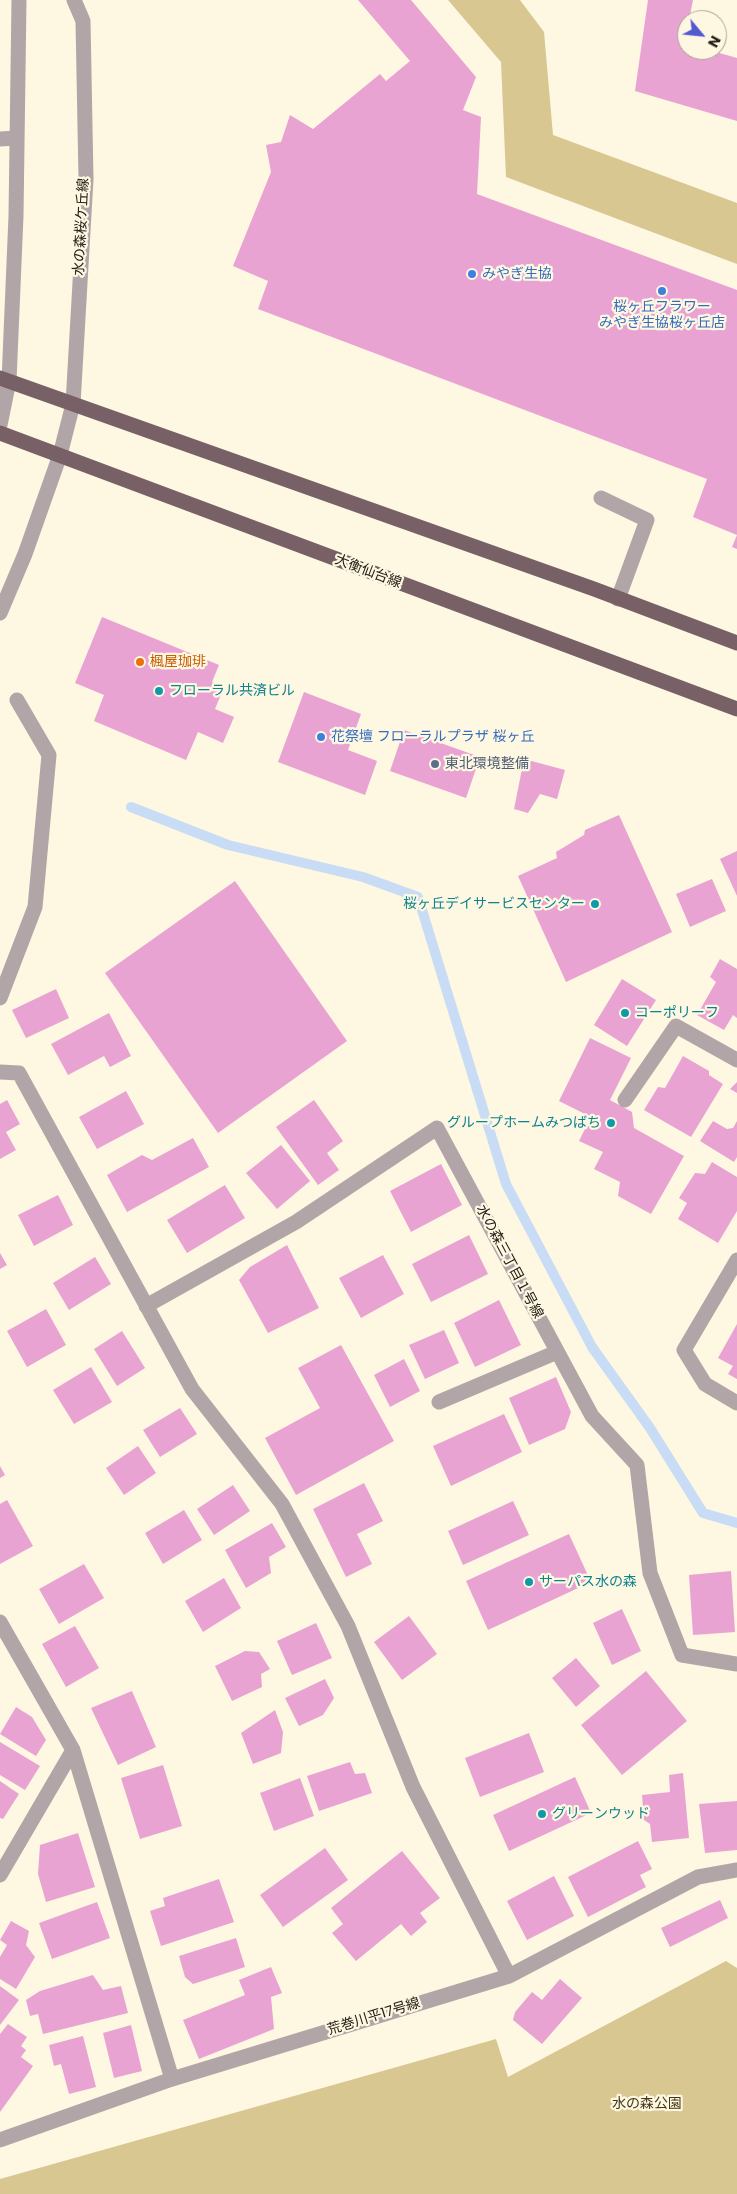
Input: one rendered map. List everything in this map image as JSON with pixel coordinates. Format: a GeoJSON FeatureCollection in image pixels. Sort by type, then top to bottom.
{"type":"FeatureCollection","features":[{"type":"Feature","properties":{"kind":"main road"},"geometry":{"type":"LineString","coordinates":[[4,379],[618,598],[737,643]]}},
{"type":"Feature","properties":{"kind":"main road","name":"大衡仙台線"},"geometry":{"type":"LineString","coordinates":[[0,433],[539,637],[737,709]]}},
{"type":"Feature","properties":{"kind":"street"},"geometry":{"type":"LineString","coordinates":[[0,425],[16,216],[19,0]]}},
{"type":"Feature","properties":{"kind":"street","name":"水の森桜ケ丘線"},"geometry":{"type":"LineString","coordinates":[[0,613],[25,554],[60,455],[73,404],[86,179],[83,21],[74,0]]}},
{"type":"Feature","properties":{"kind":"street"},"geometry":{"type":"LineString","coordinates":[[0,138],[16,138]]}},
{"type":"Feature","properties":{"kind":"street"},"geometry":{"type":"LineString","coordinates":[[601,498],[648,520],[618,598]]}},
{"type":"Feature","properties":{"kind":"street"},"geometry":{"type":"LineString","coordinates":[[0,998],[35,906],[48,755],[17,700]]}},
{"type":"Feature","properties":{"kind":"street"},"geometry":{"type":"LineString","coordinates":[[625,1100],[676,1026],[737,1060]]}},
{"type":"Feature","properties":{"kind":"street"},"geometry":{"type":"LineString","coordinates":[[0,1072],[19,1073],[192,1389],[282,1504],[348,1626],[413,1787],[509,1976]]}},
{"type":"Feature","properties":{"kind":"street","name":"水の森三丁目１号線"},"geometry":{"type":"LineString","coordinates":[[146,1306],[296,1222],[437,1128],[592,1416],[637,1465],[650,1573],[682,1655],[737,1664]]}},
{"type":"Feature","properties":{"kind":"street"},"geometry":{"type":"LineString","coordinates":[[737,1260],[684,1350],[705,1384],[737,1403]]}},
{"type":"Feature","properties":{"kind":"street"},"geometry":{"type":"LineString","coordinates":[[439,1402],[557,1352]]}},
{"type":"Feature","properties":{"kind":"street"},"geometry":{"type":"LineString","coordinates":[[0,1622],[73,1750],[172,2079]]}},
{"type":"Feature","properties":{"kind":"street"},"geometry":{"type":"LineString","coordinates":[[0,1876],[73,1750]]}},
{"type":"Feature","properties":{"kind":"street","name":"荒巻川平17号線"},"geometry":{"type":"LineString","coordinates":[[0,2140],[172,2079],[509,1976],[698,1877],[737,1870]]}},
{"type":"Feature","properties":{"kind":"green space"},"geometry":{"type":"Polygon","coordinates":[[[448,0],[520,0],[544,32],[553,135],[737,203],[737,264],[506,177],[501,62],[448,0]]]}},
{"type":"Feature","properties":{"kind":"green space","name":"水の森公園"},"geometry":{"type":"Polygon","coordinates":[[[726,1961],[737,1968],[737,2194],[0,2194],[0,2179],[496,2039],[508,2077],[726,1961]]]}},
{"type":"Feature","properties":{"kind":"building","name":"みやぎ生協"},"geometry":{"type":"Polygon","coordinates":[[[358,0],[411,0],[476,77],[463,110],[481,117],[477,194],[737,290],[737,535],[693,517],[707,479],[258,309],[268,281],[233,266],[271,172],[266,145],[281,142],[290,115],[313,129],[380,74],[386,81],[410,61],[358,0]]]}},
{"type":"Feature","properties":{"kind":"building"},"geometry":{"type":"Polygon","coordinates":[[[648,0],[693,0],[691,10],[677,10],[677,60],[727,60],[727,55],[737,58],[737,121],[635,91],[648,0]]]}},
{"type":"Feature","properties":{"kind":"building"},"geometry":{"type":"Polygon","coordinates":[[[737,535],[737,549],[732,547],[737,535]]]}},
{"type":"Feature","properties":{"kind":"building","name":"フローラル共済ビル"},"geometry":{"type":"Polygon","coordinates":[[[102,617],[219,665],[212,682],[224,687],[215,709],[234,717],[223,743],[198,732],[186,760],[94,721],[104,695],[75,683],[102,617]]]}},
{"type":"Feature","properties":{"kind":"building"},"geometry":{"type":"Polygon","coordinates":[[[304,692],[361,714],[348,750],[377,761],[365,795],[278,762],[304,692]]]}},
{"type":"Feature","properties":{"kind":"building","name":"東北環境整備"},"geometry":{"type":"Polygon","coordinates":[[[404,730],[480,757],[466,798],[390,771],[404,730]]]}},
{"type":"Feature","properties":{"kind":"building"},"geometry":{"type":"Polygon","coordinates":[[[524,759],[565,770],[557,799],[540,794],[528,813],[514,809],[524,759]]]}},
{"type":"Feature","properties":{"kind":"building","name":"桜ヶ丘デイサービスセンター"},"geometry":{"type":"Polygon","coordinates":[[[619,815],[672,932],[566,982],[518,876],[557,858],[556,852],[584,835],[585,830],[619,815]]]}},
{"type":"Feature","properties":{"kind":"building"},"geometry":{"type":"Polygon","coordinates":[[[737,851],[737,896],[720,859],[737,851]]]}},
{"type":"Feature","properties":{"kind":"building"},"geometry":{"type":"Polygon","coordinates":[[[712,879],[726,911],[690,927],[676,894],[712,879]]]}},
{"type":"Feature","properties":{"kind":"building"},"geometry":{"type":"Polygon","coordinates":[[[235,881],[347,1041],[218,1133],[105,973],[235,881]]]}},
{"type":"Feature","properties":{"kind":"building"},"geometry":{"type":"Polygon","coordinates":[[[720,959],[737,969],[737,1018],[733,1015],[724,1030],[697,1015],[716,982],[710,977],[720,959]]]}},
{"type":"Feature","properties":{"kind":"building","name":"コーポリーフ"},"geometry":{"type":"Polygon","coordinates":[[[622,979],[656,1000],[627,1046],[594,1025],[622,979]]]}},
{"type":"Feature","properties":{"kind":"building"},"geometry":{"type":"Polygon","coordinates":[[[56,989],[69,1018],[26,1038],[12,1010],[56,989]]]}},
{"type":"Feature","properties":{"kind":"building"},"geometry":{"type":"Polygon","coordinates":[[[109,1013],[131,1056],[110,1067],[104,1056],[68,1075],[51,1044],[109,1013]]]}},
{"type":"Feature","properties":{"kind":"building","name":"グループホームみつばち"},"geometry":{"type":"Polygon","coordinates":[[[590,1038],[631,1058],[610,1100],[632,1112],[634,1128],[684,1156],[651,1214],[618,1196],[620,1182],[594,1169],[603,1152],[579,1141],[591,1117],[559,1101],[590,1038]]]}},
{"type":"Feature","properties":{"kind":"building"},"geometry":{"type":"Polygon","coordinates":[[[683,1056],[709,1071],[709,1075],[723,1084],[691,1137],[644,1110],[658,1087],[665,1088],[683,1056]]]}},
{"type":"Feature","properties":{"kind":"building"},"geometry":{"type":"Polygon","coordinates":[[[737,1082],[737,1093],[730,1089],[737,1082]]]}},
{"type":"Feature","properties":{"kind":"building"},"geometry":{"type":"Polygon","coordinates":[[[126,1091],[144,1124],[97,1149],[79,1117],[126,1091]]]}},
{"type":"Feature","properties":{"kind":"building"},"geometry":{"type":"Polygon","coordinates":[[[7,1100],[20,1124],[6,1132],[16,1150],[0,1159],[0,1104],[7,1100]]]}},
{"type":"Feature","properties":{"kind":"building"},"geometry":{"type":"Polygon","coordinates":[[[314,1100],[343,1141],[327,1153],[339,1170],[318,1185],[276,1127],[314,1100]]]}},
{"type":"Feature","properties":{"kind":"building"},"geometry":{"type":"Polygon","coordinates":[[[713,1121],[727,1129],[733,1128],[737,1121],[737,1157],[734,1162],[700,1141],[713,1121]]]}},
{"type":"Feature","properties":{"kind":"building"},"geometry":{"type":"Polygon","coordinates":[[[193,1138],[209,1167],[127,1212],[107,1175],[142,1155],[152,1160],[193,1138]]]}},
{"type":"Feature","properties":{"kind":"building"},"geometry":{"type":"Polygon","coordinates":[[[281,1145],[310,1181],[277,1209],[246,1173],[281,1145]]]}},
{"type":"Feature","properties":{"kind":"building"},"geometry":{"type":"Polygon","coordinates":[[[712,1162],[737,1177],[737,1211],[718,1243],[678,1219],[687,1203],[679,1198],[695,1173],[705,1174],[712,1162]]]}},
{"type":"Feature","properties":{"kind":"building"},"geometry":{"type":"Polygon","coordinates":[[[441,1164],[462,1205],[411,1232],[390,1191],[441,1164]]]}},
{"type":"Feature","properties":{"kind":"building"},"geometry":{"type":"Polygon","coordinates":[[[225,1185],[245,1218],[187,1253],[167,1220],[225,1185]]]}},
{"type":"Feature","properties":{"kind":"building"},"geometry":{"type":"Polygon","coordinates":[[[58,1195],[73,1225],[34,1246],[18,1215],[58,1195]]]}},
{"type":"Feature","properties":{"kind":"building"},"geometry":{"type":"Polygon","coordinates":[[[469,1235],[488,1274],[431,1302],[412,1264],[469,1235]]]}},
{"type":"Feature","properties":{"kind":"building"},"geometry":{"type":"Polygon","coordinates":[[[287,1245],[319,1308],[268,1333],[239,1280],[250,1267],[287,1245]]]}},
{"type":"Feature","properties":{"kind":"building"},"geometry":{"type":"Polygon","coordinates":[[[0,1253],[7,1265],[0,1269],[0,1253]]]}},
{"type":"Feature","properties":{"kind":"building"},"geometry":{"type":"Polygon","coordinates":[[[383,1255],[404,1294],[361,1318],[339,1278],[383,1255]]]}},
{"type":"Feature","properties":{"kind":"building"},"geometry":{"type":"Polygon","coordinates":[[[95,1257],[111,1284],[69,1310],[53,1283],[95,1257]]]}},
{"type":"Feature","properties":{"kind":"building"},"geometry":{"type":"Polygon","coordinates":[[[499,1300],[521,1345],[475,1367],[454,1323],[499,1300]]]}},
{"type":"Feature","properties":{"kind":"building"},"geometry":{"type":"Polygon","coordinates":[[[46,1309],[66,1345],[27,1367],[7,1331],[46,1309]]]}},
{"type":"Feature","properties":{"kind":"building"},"geometry":{"type":"Polygon","coordinates":[[[737,1324],[737,1379],[728,1374],[733,1366],[718,1358],[737,1324]]]}},
{"type":"Feature","properties":{"kind":"building"},"geometry":{"type":"Polygon","coordinates":[[[444,1330],[459,1363],[425,1379],[409,1345],[444,1330]]]}},
{"type":"Feature","properties":{"kind":"building"},"geometry":{"type":"Polygon","coordinates":[[[122,1331],[145,1368],[117,1386],[94,1349],[122,1331]]]}},
{"type":"Feature","properties":{"kind":"building"},"geometry":{"type":"Polygon","coordinates":[[[341,1345],[394,1441],[296,1495],[265,1438],[320,1408],[298,1368],[341,1345]]]}},
{"type":"Feature","properties":{"kind":"building"},"geometry":{"type":"Polygon","coordinates":[[[404,1359],[420,1391],[390,1407],[374,1375],[404,1359]]]}},
{"type":"Feature","properties":{"kind":"building"},"geometry":{"type":"Polygon","coordinates":[[[91,1367],[112,1402],[74,1424],[53,1390],[91,1367]]]}},
{"type":"Feature","properties":{"kind":"building"},"geometry":{"type":"Polygon","coordinates":[[[556,1377],[571,1412],[565,1429],[529,1445],[509,1398],[556,1377]]]}},
{"type":"Feature","properties":{"kind":"building"},"geometry":{"type":"Polygon","coordinates":[[[180,1408],[197,1434],[160,1457],[143,1430],[180,1408]]]}},
{"type":"Feature","properties":{"kind":"building"},"geometry":{"type":"Polygon","coordinates":[[[504,1414],[522,1452],[451,1486],[433,1446],[504,1414]]]}},
{"type":"Feature","properties":{"kind":"building"},"geometry":{"type":"Polygon","coordinates":[[[138,1446],[156,1473],[124,1495],[106,1468],[138,1446]]]}},
{"type":"Feature","properties":{"kind":"building"},"geometry":{"type":"Polygon","coordinates":[[[0,1466],[5,1475],[0,1478],[0,1466]]]}},
{"type":"Feature","properties":{"kind":"building"},"geometry":{"type":"Polygon","coordinates":[[[364,1483],[383,1521],[357,1534],[372,1564],[346,1577],[313,1509],[364,1483]]]}},
{"type":"Feature","properties":{"kind":"building"},"geometry":{"type":"Polygon","coordinates":[[[233,1485],[250,1511],[214,1535],[197,1509],[233,1485]]]}},
{"type":"Feature","properties":{"kind":"building"},"geometry":{"type":"Polygon","coordinates":[[[7,1500],[33,1546],[0,1564],[0,1504],[7,1500]]]}},
{"type":"Feature","properties":{"kind":"building"},"geometry":{"type":"Polygon","coordinates":[[[513,1501],[529,1535],[463,1565],[448,1531],[513,1501]]]}},
{"type":"Feature","properties":{"kind":"building"},"geometry":{"type":"Polygon","coordinates":[[[184,1510],[202,1540],[163,1564],[145,1533],[184,1510]]]}},
{"type":"Feature","properties":{"kind":"building"},"geometry":{"type":"Polygon","coordinates":[[[272,1523],[286,1547],[269,1557],[271,1573],[246,1588],[225,1550],[272,1523]]]}},
{"type":"Feature","properties":{"kind":"building","name":"サーパス水の森"},"geometry":{"type":"Polygon","coordinates":[[[569,1534],[591,1582],[488,1630],[466,1581],[569,1534]]]}},
{"type":"Feature","properties":{"kind":"building"},"geometry":{"type":"Polygon","coordinates":[[[84,1564],[104,1598],[59,1624],[39,1589],[84,1564]]]}},
{"type":"Feature","properties":{"kind":"building"},"geometry":{"type":"Polygon","coordinates":[[[731,1571],[735,1632],[693,1635],[689,1575],[731,1571]]]}},
{"type":"Feature","properties":{"kind":"building"},"geometry":{"type":"Polygon","coordinates":[[[224,1578],[241,1608],[203,1632],[185,1601],[224,1578]]]}},
{"type":"Feature","properties":{"kind":"building"},"geometry":{"type":"Polygon","coordinates":[[[622,1609],[641,1651],[612,1665],[593,1623],[622,1609]]]}},
{"type":"Feature","properties":{"kind":"building"},"geometry":{"type":"Polygon","coordinates":[[[409,1616],[437,1654],[402,1680],[374,1642],[409,1616]]]}},
{"type":"Feature","properties":{"kind":"building"},"geometry":{"type":"Polygon","coordinates":[[[316,1623],[332,1658],[292,1675],[277,1641],[316,1623]]]}},
{"type":"Feature","properties":{"kind":"building"},"geometry":{"type":"Polygon","coordinates":[[[75,1626],[99,1668],[66,1687],[42,1644],[75,1626]]]}},
{"type":"Feature","properties":{"kind":"building"},"geometry":{"type":"Polygon","coordinates":[[[245,1651],[259,1652],[270,1669],[261,1674],[262,1687],[232,1701],[215,1666],[245,1651]]]}},
{"type":"Feature","properties":{"kind":"building"},"geometry":{"type":"Polygon","coordinates":[[[576,1658],[600,1686],[576,1707],[552,1678],[576,1658]]]}},
{"type":"Feature","properties":{"kind":"building"},"geometry":{"type":"Polygon","coordinates":[[[646,1671],[687,1721],[622,1775],[581,1725],[646,1671]]]}},
{"type":"Feature","properties":{"kind":"building"},"geometry":{"type":"Polygon","coordinates":[[[325,1679],[334,1698],[323,1715],[299,1726],[285,1698],[325,1679]]]}},
{"type":"Feature","properties":{"kind":"building"},"geometry":{"type":"Polygon","coordinates":[[[132,1691],[156,1747],[118,1765],[91,1708],[132,1691]]]}},
{"type":"Feature","properties":{"kind":"building"},"geometry":{"type":"Polygon","coordinates":[[[16,1707],[32,1717],[46,1740],[36,1756],[0,1734],[16,1707]]]}},
{"type":"Feature","properties":{"kind":"building"},"geometry":{"type":"Polygon","coordinates":[[[275,1710],[283,1732],[281,1753],[253,1764],[241,1733],[275,1710]]]}},
{"type":"Feature","properties":{"kind":"building"},"geometry":{"type":"Polygon","coordinates":[[[529,1733],[544,1772],[480,1797],[465,1758],[529,1733]]]}},
{"type":"Feature","properties":{"kind":"building"},"geometry":{"type":"Polygon","coordinates":[[[0,1742],[40,1766],[25,1790],[0,1775],[0,1742]]]}},
{"type":"Feature","properties":{"kind":"building"},"geometry":{"type":"Polygon","coordinates":[[[350,1762],[355,1774],[365,1773],[372,1793],[319,1811],[307,1776],[350,1762]]]}},
{"type":"Feature","properties":{"kind":"building"},"geometry":{"type":"Polygon","coordinates":[[[163,1765],[182,1826],[140,1839],[121,1778],[163,1765]]]}},
{"type":"Feature","properties":{"kind":"building"},"geometry":{"type":"Polygon","coordinates":[[[683,1773],[689,1838],[652,1842],[650,1824],[644,1820],[642,1795],[670,1792],[669,1775],[683,1773]]]}},
{"type":"Feature","properties":{"kind":"building","name":"グリーンウッド"},"geometry":{"type":"Polygon","coordinates":[[[575,1777],[591,1813],[509,1851],[493,1815],[575,1777]]]}},
{"type":"Feature","properties":{"kind":"building"},"geometry":{"type":"Polygon","coordinates":[[[300,1778],[314,1816],[274,1831],[260,1793],[300,1778]]]}},
{"type":"Feature","properties":{"kind":"building"},"geometry":{"type":"Polygon","coordinates":[[[0,1781],[19,1794],[3,1819],[0,1818],[0,1781]]]}},
{"type":"Feature","properties":{"kind":"building"},"geometry":{"type":"Polygon","coordinates":[[[737,1801],[737,1850],[705,1853],[699,1804],[737,1801]]]}},
{"type":"Feature","properties":{"kind":"building"},"geometry":{"type":"Polygon","coordinates":[[[78,1833],[95,1887],[46,1902],[38,1874],[40,1845],[78,1833]]]}},
{"type":"Feature","properties":{"kind":"building"},"geometry":{"type":"Polygon","coordinates":[[[638,1841],[652,1869],[640,1875],[646,1887],[588,1917],[568,1877],[638,1841]]]}},
{"type":"Feature","properties":{"kind":"building"},"geometry":{"type":"Polygon","coordinates":[[[325,1848],[348,1880],[283,1927],[260,1895],[325,1848]]]}},
{"type":"Feature","properties":{"kind":"building"},"geometry":{"type":"Polygon","coordinates":[[[402,1851],[440,1898],[420,1913],[427,1922],[411,1936],[401,1924],[356,1961],[332,1933],[343,1924],[331,1908],[402,1851]]]}},
{"type":"Feature","properties":{"kind":"building"},"geometry":{"type":"Polygon","coordinates":[[[554,1876],[574,1916],[527,1940],[507,1901],[554,1876]]]}},
{"type":"Feature","properties":{"kind":"building"},"geometry":{"type":"Polygon","coordinates":[[[219,1879],[234,1922],[161,1946],[150,1911],[165,1906],[163,1898],[219,1879]]]}},
{"type":"Feature","properties":{"kind":"building"},"geometry":{"type":"Polygon","coordinates":[[[720,1900],[728,1918],[670,1947],[661,1928],[720,1900]]]}},
{"type":"Feature","properties":{"kind":"building"},"geometry":{"type":"Polygon","coordinates":[[[97,1902],[110,1938],[52,1959],[39,1923],[97,1902]]]}},
{"type":"Feature","properties":{"kind":"building"},"geometry":{"type":"Polygon","coordinates":[[[11,1921],[29,1931],[26,1945],[35,1957],[16,1989],[0,1979],[0,1957],[7,1945],[0,1940],[11,1921]]]}},
{"type":"Feature","properties":{"kind":"building"},"geometry":{"type":"Polygon","coordinates":[[[236,1938],[245,1967],[193,1984],[185,1977],[179,1956],[236,1938]]]}},
{"type":"Feature","properties":{"kind":"building"},"geometry":{"type":"Polygon","coordinates":[[[271,1967],[282,1993],[271,1997],[274,2029],[199,2059],[183,2020],[245,1995],[239,1980],[271,1967]]]}},
{"type":"Feature","properties":{"kind":"building"},"geometry":{"type":"Polygon","coordinates":[[[93,1975],[103,1990],[121,1986],[128,2013],[43,2034],[38,2014],[30,2016],[26,2000],[40,1991],[93,1975]]]}},
{"type":"Feature","properties":{"kind":"building"},"geometry":{"type":"Polygon","coordinates":[[[560,1979],[582,1998],[542,2044],[513,2020],[515,2012],[532,1992],[542,2000],[560,1979]]]}},
{"type":"Feature","properties":{"kind":"building"},"geometry":{"type":"Polygon","coordinates":[[[0,1986],[19,2000],[0,2025],[0,1986]]]}},
{"type":"Feature","properties":{"kind":"building"},"geometry":{"type":"Polygon","coordinates":[[[8,2024],[27,2037],[21,2046],[26,2050],[21,2057],[33,2066],[0,2112],[0,2034],[8,2024]]]}},
{"type":"Feature","properties":{"kind":"building"},"geometry":{"type":"Polygon","coordinates":[[[131,2025],[142,2071],[114,2078],[103,2033],[131,2025]]]}},
{"type":"Feature","properties":{"kind":"building"},"geometry":{"type":"Polygon","coordinates":[[[83,2036],[96,2087],[69,2094],[61,2064],[54,2066],[49,2045],[83,2036]]]}},
{"type":"Feature","properties":{"kind":"waterway"},"geometry":{"type":"LineString","coordinates":[[131,807],[228,845],[363,877],[418,897],[506,1184],[592,1347],[650,1428],[703,1513],[737,1523]]}},
{"type":"Feature","properties":{"kind":"place","name":"みやぎ生協"},"geometry":{"type":"Point","coordinates":[472,274]}},
{"type":"Feature","properties":{"kind":"place","name":"桜ヶ丘フラワー みやぎ生協桜ヶ丘店"},"geometry":{"type":"Point","coordinates":[662,291]}},
{"type":"Feature","properties":{"kind":"place","name":"楓屋珈琲"},"geometry":{"type":"Point","coordinates":[140,662]}},
{"type":"Feature","properties":{"kind":"place","name":"フローラル共済ビル"},"geometry":{"type":"Point","coordinates":[159,691]}},
{"type":"Feature","properties":{"kind":"place","name":"花祭壇 フローラルプラザ 桜ヶ丘"},"geometry":{"type":"Point","coordinates":[321,737]}},
{"type":"Feature","properties":{"kind":"place","name":"東北環境整備"},"geometry":{"type":"Point","coordinates":[435,764]}},
{"type":"Feature","properties":{"kind":"place","name":"桜ヶ丘デイサービスセンター"},"geometry":{"type":"Point","coordinates":[595,904]}},
{"type":"Feature","properties":{"kind":"place","name":"コーポリーフ"},"geometry":{"type":"Point","coordinates":[625,1013]}},
{"type":"Feature","properties":{"kind":"place","name":"グループホームみつばち"},"geometry":{"type":"Point","coordinates":[611,1123]}},
{"type":"Feature","properties":{"kind":"place","name":"サーパス水の森"},"geometry":{"type":"Point","coordinates":[529,1582]}},
{"type":"Feature","properties":{"kind":"place","name":"グリーンウッド"},"geometry":{"type":"Point","coordinates":[542,1814]}}]}
